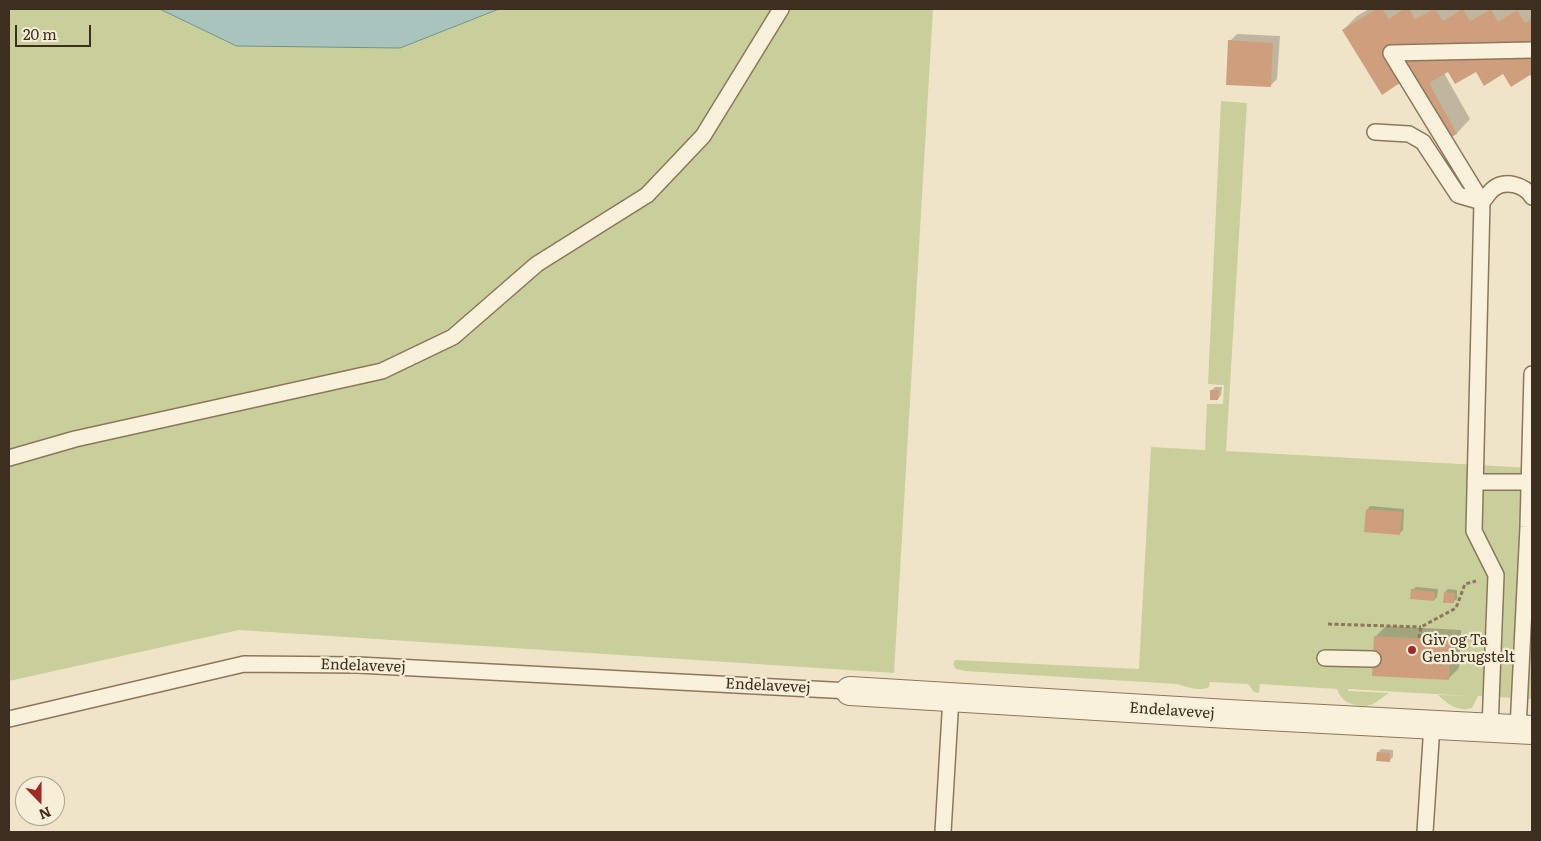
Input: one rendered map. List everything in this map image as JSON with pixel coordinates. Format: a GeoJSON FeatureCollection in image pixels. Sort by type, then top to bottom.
{"type":"FeatureCollection","features":[{"type":"Feature","properties":{"kind":"street","name":"Endelavevej"},"geometry":{"type":"LineString","coordinates":[[850,691],[1525,730]]}},
{"type":"Feature","properties":{"kind":"lane"},"geometry":{"type":"LineString","coordinates":[[9,458],[75,439],[382,371],[453,337],[537,264],[647,195],[703,136],[781,9]]}},
{"type":"Feature","properties":{"kind":"lane"},"geometry":{"type":"LineString","coordinates":[[1490,728],[1496,575],[1474,531],[1482,202],[1391,53],[1532,50]]}},
{"type":"Feature","properties":{"kind":"lane"},"geometry":{"type":"LineString","coordinates":[[1375,132],[1409,134],[1423,142],[1458,196],[1482,202]]}},
{"type":"Feature","properties":{"kind":"lane"},"geometry":{"type":"LineString","coordinates":[[1482,202],[1494,188],[1511,184],[1531,191]]}},
{"type":"Feature","properties":{"kind":"lane"},"geometry":{"type":"LineString","coordinates":[[1525,730],[1532,374]]}},
{"type":"Feature","properties":{"kind":"lane"},"geometry":{"type":"LineString","coordinates":[[1475,482],[1529,482]]}},
{"type":"Feature","properties":{"kind":"lane"},"geometry":{"type":"LineString","coordinates":[[1325,658],[1373,659]]}},
{"type":"Feature","properties":{"kind":"lane","name":"Endelavevej"},"geometry":{"type":"LineString","coordinates":[[9,718],[244,664],[358,665],[850,691]]}},
{"type":"Feature","properties":{"kind":"lane"},"geometry":{"type":"LineString","coordinates":[[943,832],[951,697]]}},
{"type":"Feature","properties":{"kind":"lane"},"geometry":{"type":"LineString","coordinates":[[1425,832],[1432,725]]}},
{"type":"Feature","properties":{"kind":"path"},"geometry":{"type":"LineString","coordinates":[[1328,624],[1420,627],[1456,608],[1465,584],[1496,575]]}},
{"type":"Feature","properties":{"kind":"path"},"geometry":{"type":"LineString","coordinates":[[1419,638],[1420,627]]}},
{"type":"Feature","properties":{"kind":"green space"},"geometry":{"type":"Polygon","coordinates":[[[9,9],[160,9],[237,46],[400,48],[499,9],[933,9],[894,673],[239,630],[9,681],[9,9]]]}},
{"type":"Feature","properties":{"kind":"green space"},"geometry":{"type":"Polygon","coordinates":[[[1221,101],[1247,103],[1226,451],[1532,468],[1532,699],[1478,696],[1472,708],[1462,709],[1450,705],[1438,695],[1468,696],[1348,689],[1348,691],[1389,693],[1371,705],[1360,706],[1346,701],[1337,689],[1260,684],[1259,693],[1254,692],[1248,684],[1210,682],[1209,687],[1197,689],[1177,684],[965,671],[956,669],[953,664],[955,660],[1139,669],[1151,447],[1205,450],[1207,404],[1223,404],[1224,385],[1208,384],[1221,101]]]}},
{"type":"Feature","properties":{"kind":"water"},"geometry":{"type":"Polygon","coordinates":[[[160,9],[499,9],[400,48],[237,46],[160,9]]]}},
{"type":"Feature","properties":{"kind":"building"},"geometry":{"type":"Polygon","coordinates":[[[1376,9],[1382,9],[1389,19],[1404,9],[1409,9],[1415,19],[1435,9],[1443,21],[1463,9],[1470,21],[1491,9],[1498,22],[1517,10],[1525,23],[1532,19],[1532,78],[1530,75],[1511,87],[1503,74],[1484,86],[1476,72],[1455,84],[1448,72],[1429,83],[1457,134],[1438,144],[1400,83],[1382,95],[1342,30],[1376,9]]]}},
{"type":"Feature","properties":{"kind":"building"},"geometry":{"type":"Polygon","coordinates":[[[1228,40],[1273,43],[1271,87],[1226,85],[1228,40]]]}},
{"type":"Feature","properties":{"kind":"building"},"geometry":{"type":"Polygon","coordinates":[[[1210,390],[1219,390],[1218,400],[1210,400],[1210,390]]]}},
{"type":"Feature","properties":{"kind":"building"},"geometry":{"type":"Polygon","coordinates":[[[1366,509],[1402,512],[1400,535],[1364,532],[1366,509]]]}},
{"type":"Feature","properties":{"kind":"building"},"geometry":{"type":"Polygon","coordinates":[[[1411,589],[1435,592],[1434,601],[1410,599],[1411,589]]]}},
{"type":"Feature","properties":{"kind":"building"},"geometry":{"type":"Polygon","coordinates":[[[1444,592],[1454,593],[1454,603],[1443,603],[1444,592]]]}},
{"type":"Feature","properties":{"kind":"building","name":"Giv og Ta Genbrugstelt"},"geometry":{"type":"Polygon","coordinates":[[[1374,636],[1451,640],[1449,680],[1372,676],[1374,636]]]}},
{"type":"Feature","properties":{"kind":"building"},"geometry":{"type":"Polygon","coordinates":[[[1377,752],[1390,753],[1390,762],[1376,761],[1377,752]]]}},
{"type":"Feature","properties":{"kind":"place","name":"Giv og Ta Genbrugstelt"},"geometry":{"type":"Point","coordinates":[1412,650]}}]}
